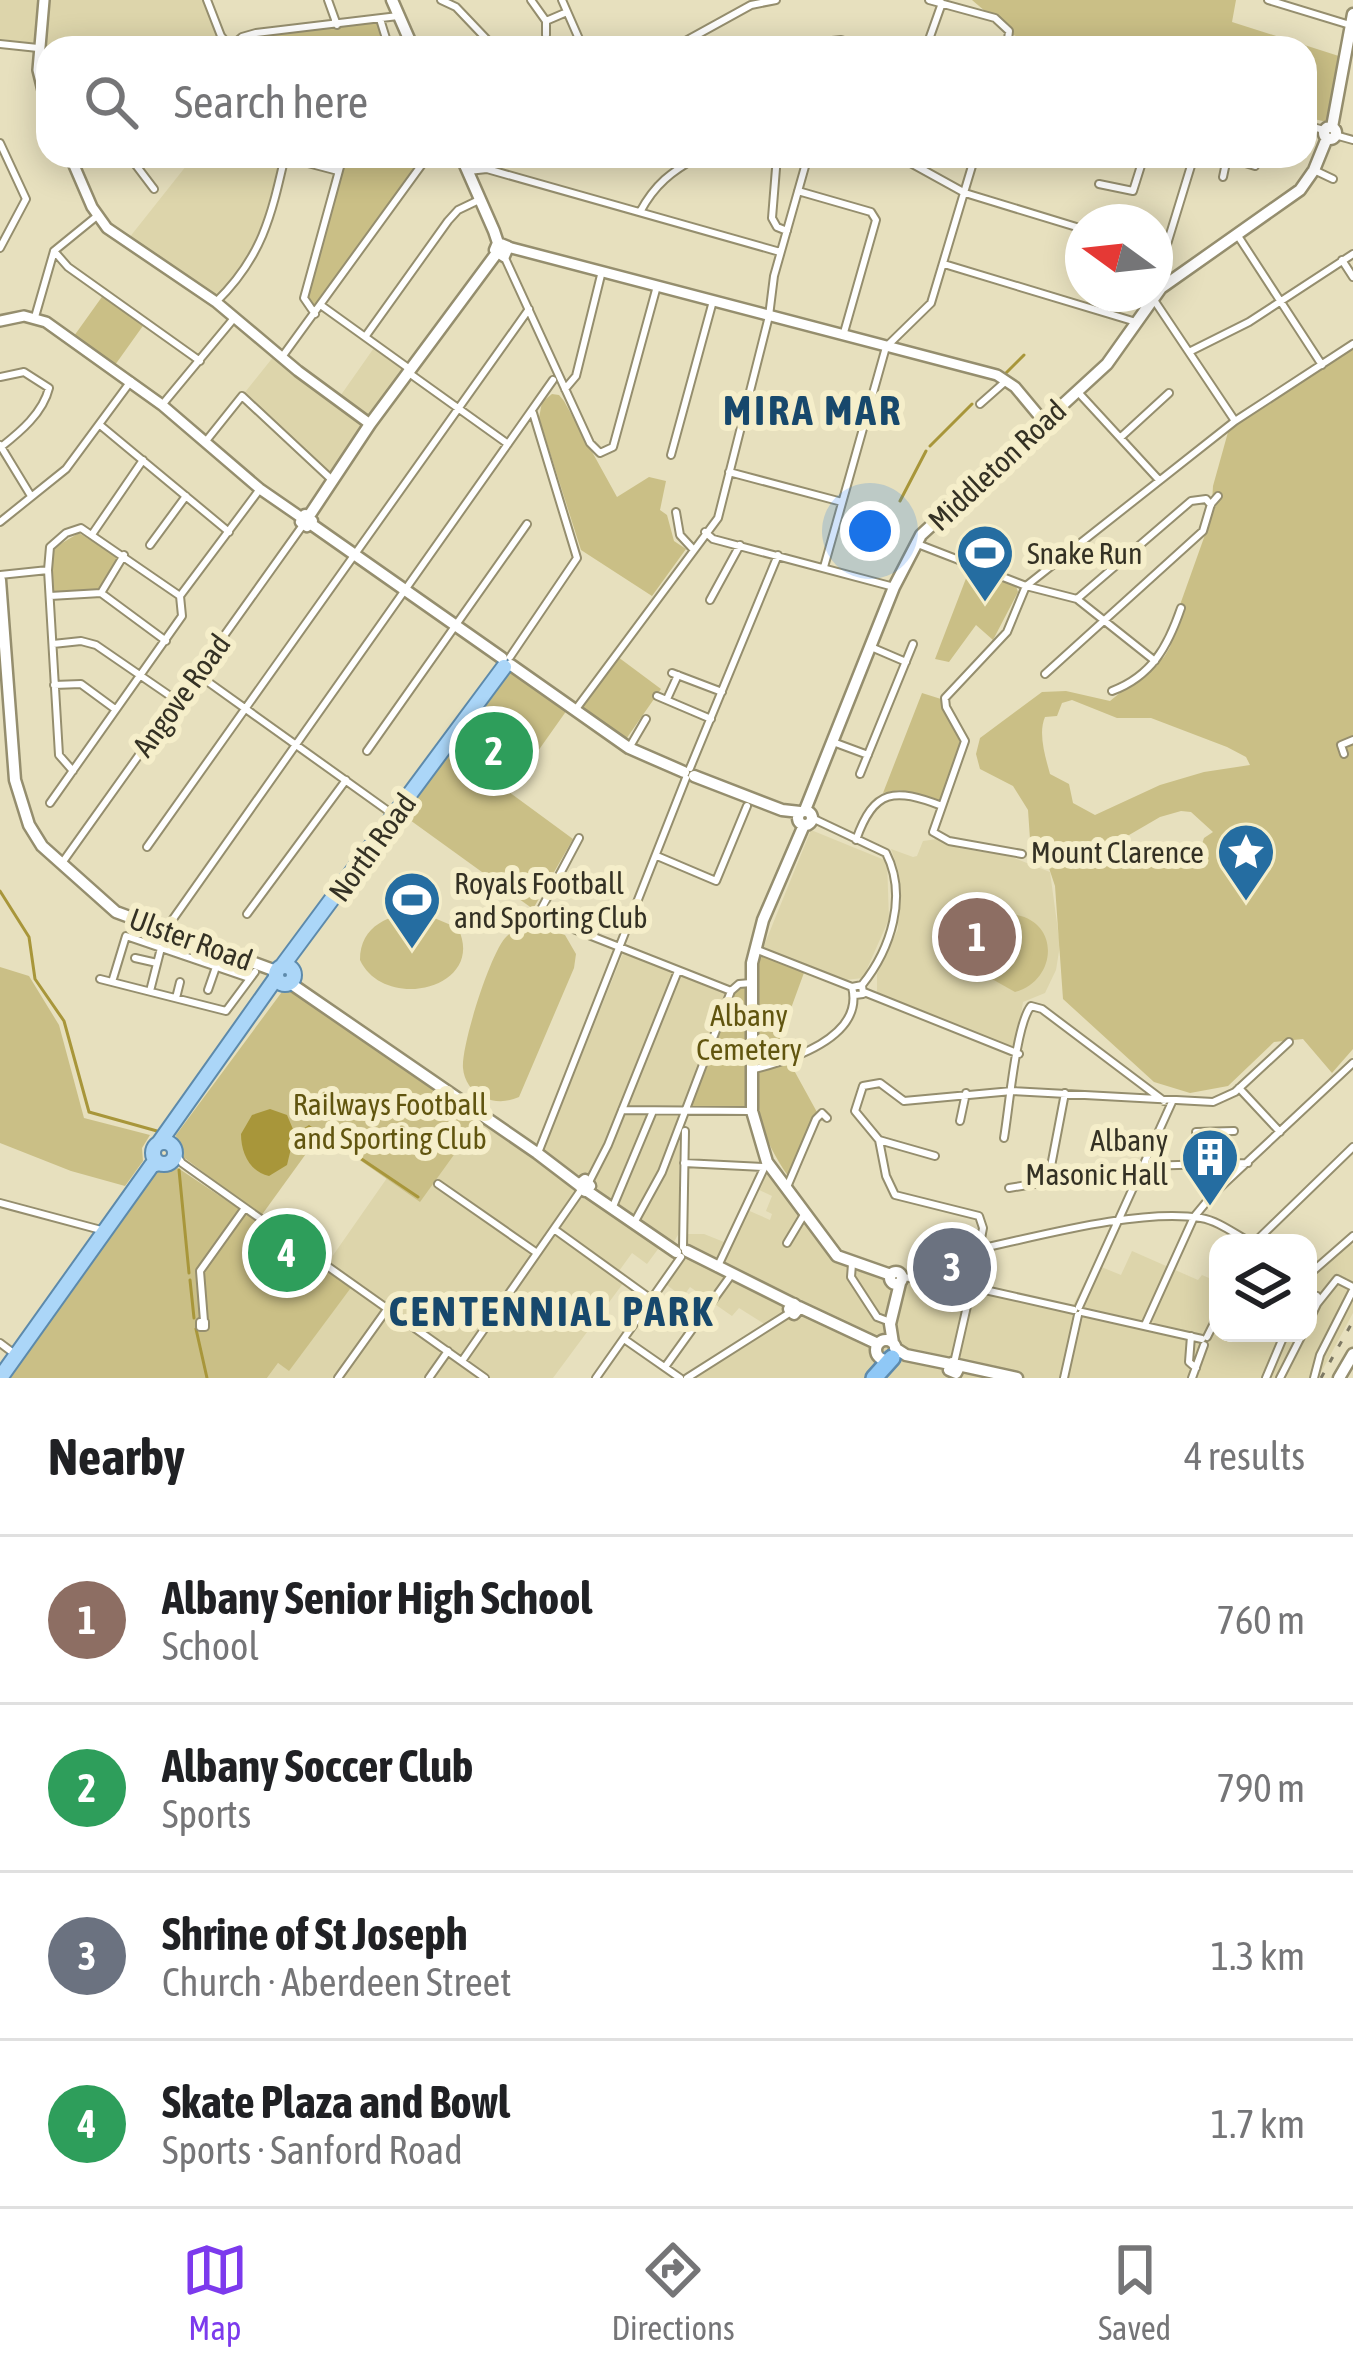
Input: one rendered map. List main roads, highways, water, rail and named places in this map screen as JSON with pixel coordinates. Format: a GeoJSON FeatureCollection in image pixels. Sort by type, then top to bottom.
{"type":"FeatureCollection","features":[{"type":"Feature","properties":{"kind":"highway"},"geometry":{"type":"LineString","coordinates":[[870,1378],[886,1350]]}},
{"type":"Feature","properties":{"kind":"main road"},"geometry":{"type":"LineString","coordinates":[[392,0],[407,36]]}},
{"type":"Feature","properties":{"kind":"main road","name":"Middleton Road"},"geometry":{"type":"LineString","coordinates":[[1317,163],[1329,133],[1352,22]]}},
{"type":"Feature","properties":{"kind":"main road","name":"Angove Road"},"geometry":{"type":"LineString","coordinates":[[467,168],[502,250],[370,424],[306,521],[507,662]]}},
{"type":"Feature","properties":{"kind":"main road","name":"Middleton Road"},"geometry":{"type":"LineString","coordinates":[[779,1176],[765,1164],[752,1111],[754,948],[915,543],[1118,351],[1156,292],[1288,202],[1315,168]]}},
{"type":"Feature","properties":{"kind":"main road","name":"Ulster Road"},"geometry":{"type":"LineString","coordinates":[[0,577],[15,780],[29,825],[60,866],[116,912],[285,975],[584,1186]]}},
{"type":"Feature","properties":{"kind":"main road"},"geometry":{"type":"LineString","coordinates":[[507,662],[629,748],[806,819]]}},
{"type":"Feature","properties":{"kind":"main road","name":"North Road"},"geometry":{"type":"LineString","coordinates":[[0,1369],[9,1350],[152,1165],[167,1154],[325,911],[507,662]]}},
{"type":"Feature","properties":{"kind":"main road","name":"Middleton Road"},"geometry":{"type":"LineString","coordinates":[[759,1138],[779,1176],[837,1256],[896,1279]]}},
{"type":"Feature","properties":{"kind":"main road"},"geometry":{"type":"LineString","coordinates":[[584,1186],[635,1221]]}},
{"type":"Feature","properties":{"kind":"main road"},"geometry":{"type":"LineString","coordinates":[[584,1186],[682,1252],[794,1308],[886,1350],[985,1378]]}},
{"type":"Feature","properties":{"kind":"main road"},"geometry":{"type":"LineString","coordinates":[[716,1269],[748,1285]]}},
{"type":"Feature","properties":{"kind":"main road"},"geometry":{"type":"LineString","coordinates":[[886,1350],[885,1320],[896,1279]]}},
{"type":"Feature","properties":{"kind":"main road"},"geometry":{"type":"LineString","coordinates":[[886,1350],[896,1279]]}},
{"type":"Feature","properties":{"kind":"main road","name":"North Road"},"geometry":{"type":"LineString","coordinates":[[0,1378],[9,1350]]}},
{"type":"Feature","properties":{"kind":"main road"},"geometry":{"type":"LineString","coordinates":[[1343,1378],[1353,1354]]}},
{"type":"Feature","properties":{"kind":"main road"},"geometry":{"type":"LineString","coordinates":[[1343,1378],[1353,1366]]}},
{"type":"Feature","properties":{"kind":"main road"},"geometry":{"type":"LineString","coordinates":[[953,1370],[1018,1378]]}},
{"type":"Feature","properties":{"kind":"waterway"},"geometry":{"type":"LineString","coordinates":[[1005,374],[1024,355]]}},
{"type":"Feature","properties":{"kind":"waterway"},"geometry":{"type":"LineString","coordinates":[[930,446],[972,404]]}},
{"type":"Feature","properties":{"kind":"waterway"},"geometry":{"type":"LineString","coordinates":[[900,501],[926,451]]}},
{"type":"Feature","properties":{"kind":"waterway"},"geometry":{"type":"LineString","coordinates":[[0,891],[29,937],[35,979],[64,1021],[89,1112],[157,1131]]}},
{"type":"Feature","properties":{"kind":"waterway"},"geometry":{"type":"LineString","coordinates":[[317,1129],[418,1197]]}},
{"type":"Feature","properties":{"kind":"waterway"},"geometry":{"type":"LineString","coordinates":[[179,1170],[189,1273]]}},
{"type":"Feature","properties":{"kind":"waterway"},"geometry":{"type":"LineString","coordinates":[[190,1280],[194,1318]]}},
{"type":"Feature","properties":{"kind":"waterway"},"geometry":{"type":"LineString","coordinates":[[196,1329],[207,1378]]}},
{"type":"Feature","properties":{"kind":"railway"},"geometry":{"type":"LineString","coordinates":[[1321,1378],[1353,1321]]}},
{"type":"Feature","properties":{"kind":"place","name":"Snake Run"},"geometry":{"type":"Point","coordinates":[985,604]}},
{"type":"Feature","properties":{"kind":"place","name":"Albany Soccer Club"},"geometry":{"type":"Point","coordinates":[494,751]}},
{"type":"Feature","properties":{"kind":"place","name":"Mount Clarence"},"geometry":{"type":"Point","coordinates":[1246,903]}},
{"type":"Feature","properties":{"kind":"place","name":"Albany Senior High School"},"geometry":{"type":"Point","coordinates":[977,937]}},
{"type":"Feature","properties":{"kind":"place","name":"Royals Football and Sporting Club"},"geometry":{"type":"Point","coordinates":[412,951]}},
{"type":"Feature","properties":{"kind":"place","name":"Albany Masonic Hall"},"geometry":{"type":"Point","coordinates":[1210,1208]}},
{"type":"Feature","properties":{"kind":"place","name":"Skate Plaza and Bowl"},"geometry":{"type":"Point","coordinates":[287,1253]}},
{"type":"Feature","properties":{"kind":"place","name":"Shrine of St Joseph"},"geometry":{"type":"Point","coordinates":[952,1267]}},
{"type":"Feature","properties":{"kind":"district","name":"MIRA MAR"},"geometry":{"type":"Point","coordinates":[813,410]}},
{"type":"Feature","properties":{"kind":"district","name":"CENTENNIAL PARK"},"geometry":{"type":"Point","coordinates":[552,1311]}},
{"type":"Feature","properties":{"kind":"park label","name":"Albany Cemetery"},"geometry":{"type":"Point","coordinates":[749,1032]}},
{"type":"Feature","properties":{"kind":"park label","name":"Railways Football and Sporting Club"},"geometry":{"type":"Point","coordinates":[390,1121]}}]}
